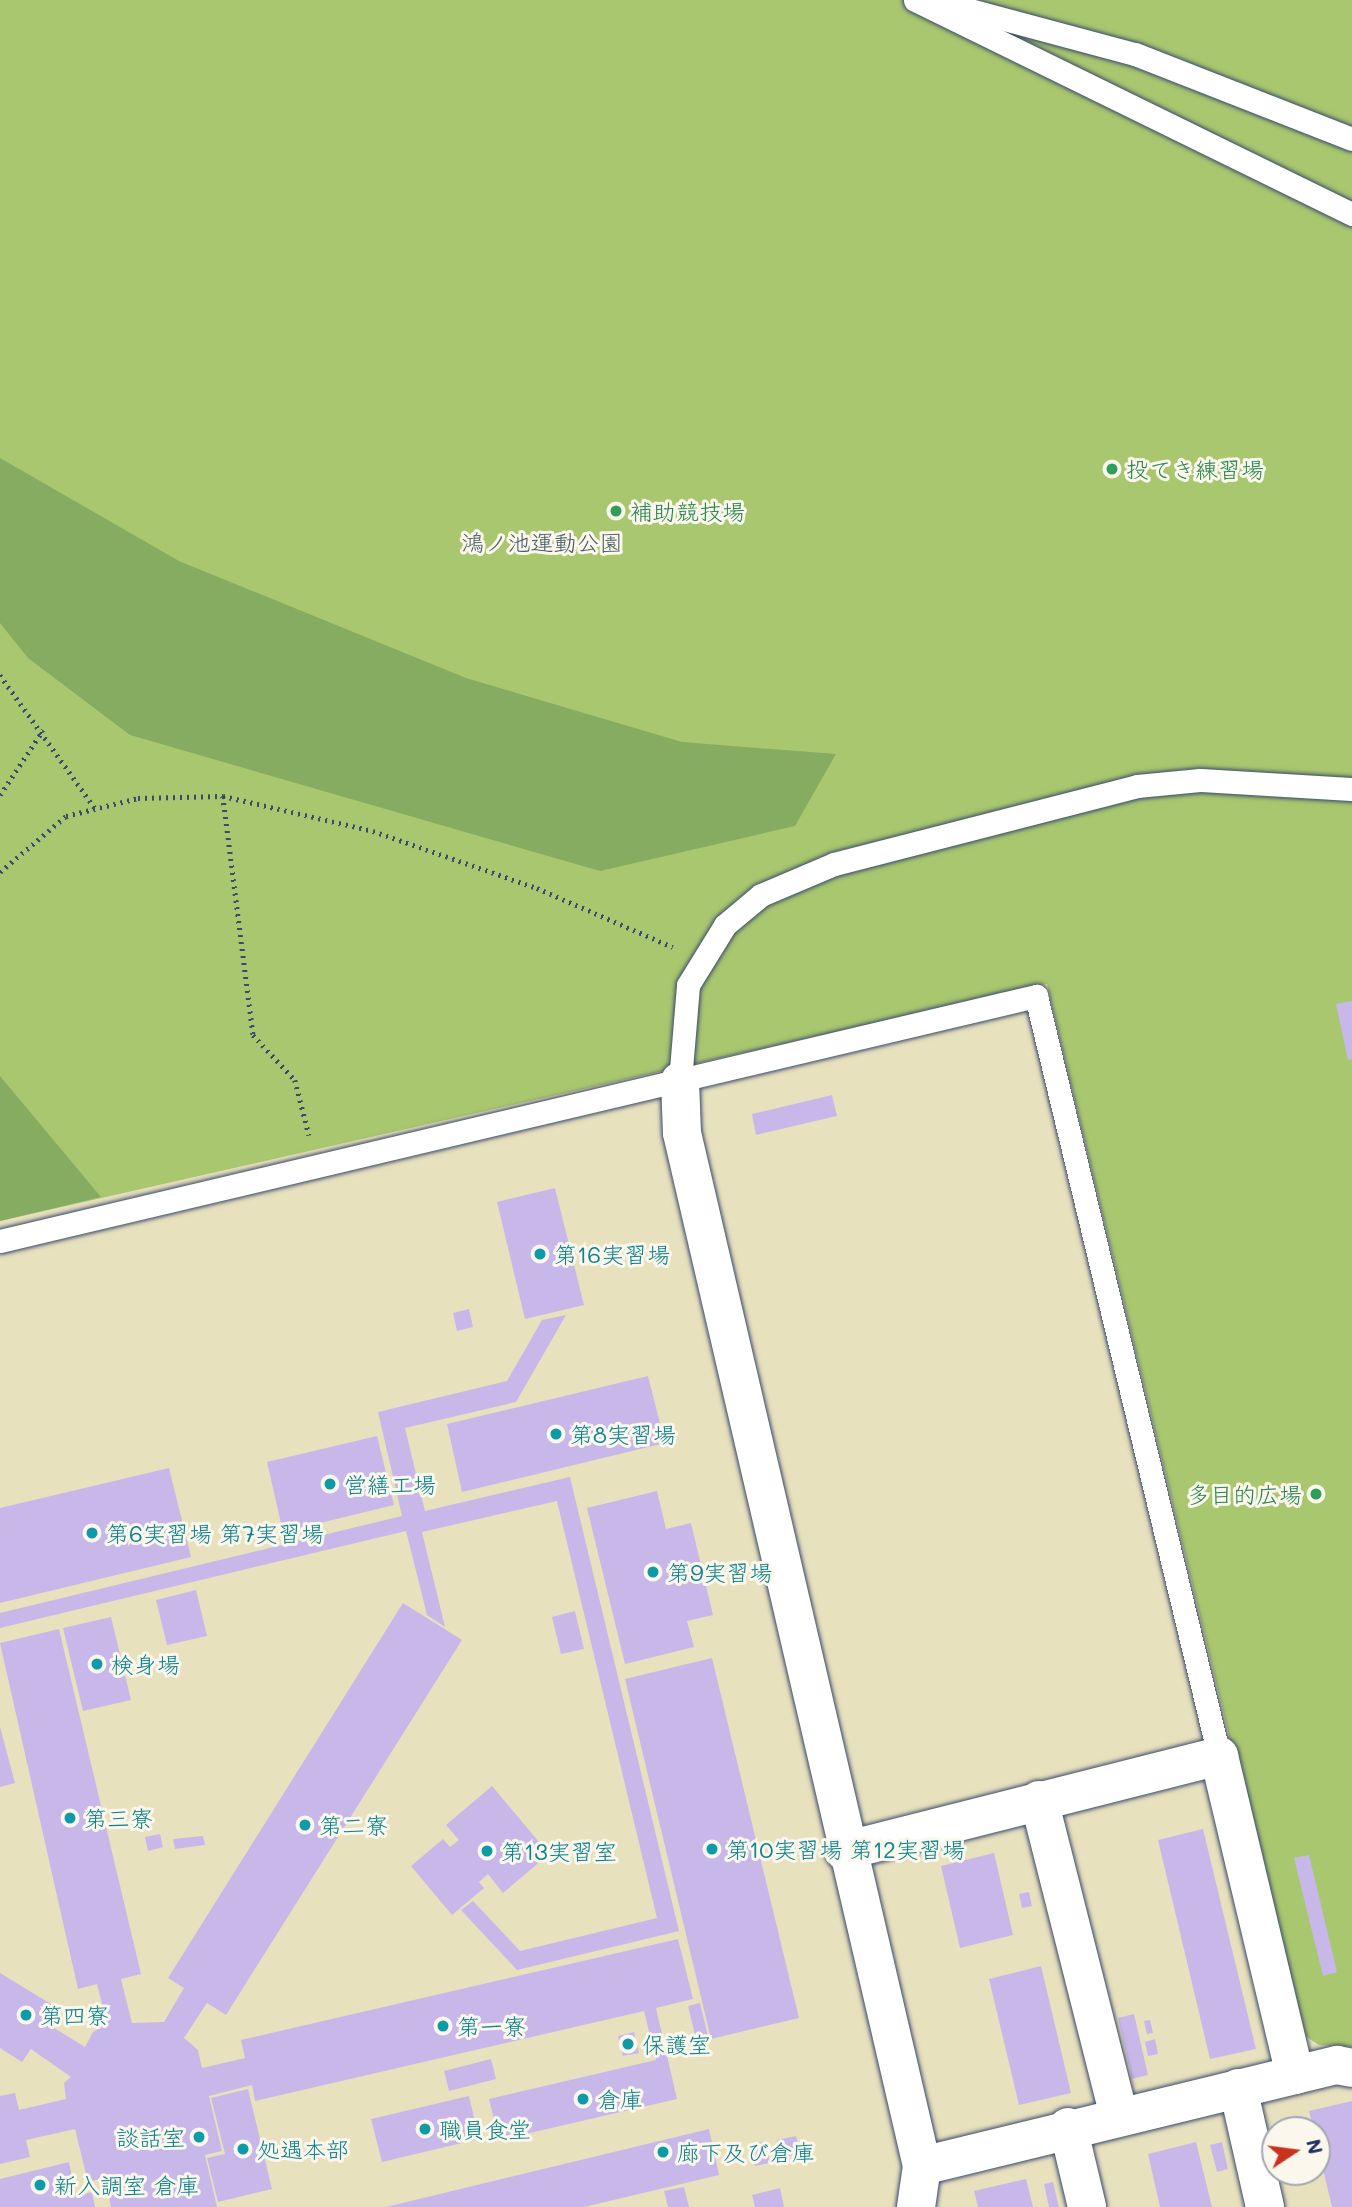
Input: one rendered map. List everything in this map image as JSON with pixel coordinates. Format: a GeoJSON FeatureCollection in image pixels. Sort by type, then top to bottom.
{"type":"FeatureCollection","features":[{"type":"Feature","properties":{"kind":"street"},"geometry":{"type":"LineString","coordinates":[[680,1081],[682,1133],[844,1851],[922,2166],[916,2207]]}},
{"type":"Feature","properties":{"kind":"street"},"geometry":{"type":"LineString","coordinates":[[844,1851],[1219,1756],[1295,2075]]}},
{"type":"Feature","properties":{"kind":"street"},"geometry":{"type":"LineString","coordinates":[[1039,1800],[1119,2116]]}},
{"type":"Feature","properties":{"kind":"street"},"geometry":{"type":"LineString","coordinates":[[922,2166],[1068,2127],[1295,2075],[1352,2068]]}},
{"type":"Feature","properties":{"kind":"street"},"geometry":{"type":"LineString","coordinates":[[1238,2088],[1265,2207]]}},
{"type":"Feature","properties":{"kind":"street"},"geometry":{"type":"LineString","coordinates":[[1068,2127],[1087,2207]]}},
{"type":"Feature","properties":{"kind":"lane"},"geometry":{"type":"LineString","coordinates":[[915,0],[1352,214]]}},
{"type":"Feature","properties":{"kind":"lane"},"geometry":{"type":"LineString","coordinates":[[934,0],[1135,54],[1352,139]]}},
{"type":"Feature","properties":{"kind":"lane"},"geometry":{"type":"LineString","coordinates":[[680,1081],[688,985],[700,959],[761,895],[834,864],[1137,786],[1200,780],[1352,789]]}},
{"type":"Feature","properties":{"kind":"lane"},"geometry":{"type":"LineString","coordinates":[[0,1241],[1036,996],[1219,1756]]}},
{"type":"Feature","properties":{"kind":"path"},"geometry":{"type":"LineString","coordinates":[[0,675],[43,730],[95,808]]}},
{"type":"Feature","properties":{"kind":"path"},"geometry":{"type":"LineString","coordinates":[[0,795],[43,730]]}},
{"type":"Feature","properties":{"kind":"path"},"geometry":{"type":"LineString","coordinates":[[223,796],[253,1035],[295,1080],[317,1166]]}},
{"type":"Feature","properties":{"kind":"path"},"geometry":{"type":"LineString","coordinates":[[0,872],[66,816],[138,799],[223,796],[373,831],[537,888],[700,959]]}},
{"type":"Feature","properties":{"kind":"green space","name":"鴻ノ池運動公園"},"geometry":{"type":"Polygon","coordinates":[[[0,0],[1352,0],[1352,2047],[1319,2045],[1301,2033],[1047,984],[0,1221],[0,0]]]}},
{"type":"Feature","properties":{"kind":"green space"},"geometry":{"type":"Polygon","coordinates":[[[0,458],[179,561],[466,678],[682,742],[836,754],[795,826],[600,871],[130,735],[28,658],[0,623],[0,458]]]}},
{"type":"Feature","properties":{"kind":"green space"},"geometry":{"type":"Polygon","coordinates":[[[0,1076],[101,1197],[0,1221],[0,1076]]]}},
{"type":"Feature","properties":{"kind":"building"},"geometry":{"type":"Polygon","coordinates":[[[1352,1001],[1352,1059],[1348,1060],[1336,1004],[1352,1001]]]}},
{"type":"Feature","properties":{"kind":"building"},"geometry":{"type":"Polygon","coordinates":[[[832,1095],[837,1116],[756,1135],[752,1114],[832,1095]]]}},
{"type":"Feature","properties":{"kind":"building","name":"第16実習場"},"geometry":{"type":"Polygon","coordinates":[[[555,1188],[584,1305],[525,1319],[497,1202],[555,1188]]]}},
{"type":"Feature","properties":{"kind":"building"},"geometry":{"type":"Polygon","coordinates":[[[469,1309],[473,1327],[457,1331],[453,1313],[469,1309]]]}},
{"type":"Feature","properties":{"kind":"building"},"geometry":{"type":"Polygon","coordinates":[[[566,1315],[516,1402],[405,1428],[425,1511],[570,1477],[679,1931],[517,1970],[461,1910],[473,1901],[520,1951],[657,1918],[557,1501],[422,1532],[445,1627],[427,1615],[406,1531],[0,1628],[0,1613],[402,1516],[378,1412],[507,1381],[542,1320],[566,1315]]]}},
{"type":"Feature","properties":{"kind":"building","name":"第8実習場"},"geometry":{"type":"Polygon","coordinates":[[[648,1376],[665,1443],[462,1492],[447,1424],[648,1376]]]}},
{"type":"Feature","properties":{"kind":"building","name":"営繕工場"},"geometry":{"type":"Polygon","coordinates":[[[377,1436],[394,1505],[283,1532],[267,1462],[377,1436]]]}},
{"type":"Feature","properties":{"kind":"building","name":"第6実習場 第7実習場"},"geometry":{"type":"Polygon","coordinates":[[[169,1468],[191,1557],[0,1603],[0,1508],[169,1468]]]}},
{"type":"Feature","properties":{"kind":"building","name":"第9実習場"},"geometry":{"type":"Polygon","coordinates":[[[657,1491],[666,1529],[691,1523],[713,1615],[687,1621],[694,1647],[625,1664],[587,1508],[657,1491]]]}},
{"type":"Feature","properties":{"kind":"building"},"geometry":{"type":"Polygon","coordinates":[[[196,1590],[207,1636],[167,1645],[156,1600],[196,1590]]]}},
{"type":"Feature","properties":{"kind":"building"},"geometry":{"type":"Polygon","coordinates":[[[403,1603],[462,1640],[226,2015],[207,2003],[184,2038],[198,2050],[202,2068],[245,2058],[241,2040],[678,1939],[693,1999],[656,2008],[677,2099],[499,2140],[489,2099],[656,2060],[644,2011],[255,2101],[252,2085],[209,2096],[222,2151],[205,2155],[217,2207],[111,2207],[104,2178],[88,2182],[75,2129],[26,2140],[30,2157],[0,2164],[0,2096],[15,2093],[19,2110],[66,2099],[64,2083],[71,2077],[31,2049],[22,2062],[0,2048],[0,1973],[56,2007],[46,2023],[85,2047],[93,2032],[107,2024],[97,1984],[78,1989],[0,1643],[59,1629],[141,1974],[121,1979],[132,2023],[164,2022],[184,1988],[168,1978],[403,1603]]]}},
{"type":"Feature","properties":{"kind":"building"},"geometry":{"type":"Polygon","coordinates":[[[575,1611],[584,1649],[561,1654],[552,1617],[575,1611]]]}},
{"type":"Feature","properties":{"kind":"building","name":"検身場"},"geometry":{"type":"Polygon","coordinates":[[[111,1617],[131,1700],[83,1711],[63,1628],[111,1617]]]}},
{"type":"Feature","properties":{"kind":"building","name":"第10実習場 第12実習場"},"geometry":{"type":"Polygon","coordinates":[[[712,1658],[799,2018],[711,2039],[625,1679],[712,1658]]]}},
{"type":"Feature","properties":{"kind":"building"},"geometry":{"type":"Polygon","coordinates":[[[0,1727],[15,1783],[0,1787],[0,1727]]]}},
{"type":"Feature","properties":{"kind":"building","name":"第13実習室"},"geometry":{"type":"Polygon","coordinates":[[[492,1786],[549,1854],[503,1893],[488,1874],[479,1882],[484,1888],[452,1915],[411,1866],[443,1839],[450,1847],[459,1840],[446,1825],[492,1786]]]}},
{"type":"Feature","properties":{"kind":"building"},"geometry":{"type":"Polygon","coordinates":[[[1203,1829],[1256,2049],[1210,2059],[1158,1840],[1203,1829]]]}},
{"type":"Feature","properties":{"kind":"building"},"geometry":{"type":"Polygon","coordinates":[[[160,1834],[163,1847],[148,1851],[145,1837],[160,1834]]]}},
{"type":"Feature","properties":{"kind":"building"},"geometry":{"type":"Polygon","coordinates":[[[203,1836],[205,1845],[175,1849],[173,1839],[203,1836]]]}},
{"type":"Feature","properties":{"kind":"building"},"geometry":{"type":"Polygon","coordinates":[[[994,1853],[1013,1935],[960,1948],[941,1866],[994,1853]]]}},
{"type":"Feature","properties":{"kind":"building"},"geometry":{"type":"Polygon","coordinates":[[[1309,1855],[1337,1972],[1323,1976],[1294,1858],[1309,1855]]]}},
{"type":"Feature","properties":{"kind":"building"},"geometry":{"type":"Polygon","coordinates":[[[1029,1892],[1032,1906],[1022,1908],[1019,1894],[1029,1892]]]}},
{"type":"Feature","properties":{"kind":"building"},"geometry":{"type":"Polygon","coordinates":[[[1041,1966],[1071,2093],[1019,2105],[989,1979],[1041,1966]]]}},
{"type":"Feature","properties":{"kind":"building"},"geometry":{"type":"Polygon","coordinates":[[[700,2003],[709,2040],[697,2043],[688,2006],[700,2003]]]}},
{"type":"Feature","properties":{"kind":"building"},"geometry":{"type":"Polygon","coordinates":[[[1134,2014],[1148,2075],[1132,2079],[1118,2018],[1134,2014]]]}},
{"type":"Feature","properties":{"kind":"building"},"geometry":{"type":"Polygon","coordinates":[[[1150,2020],[1153,2033],[1147,2034],[1144,2021],[1150,2020]]]}},
{"type":"Feature","properties":{"kind":"building","name":"保護室"},"geometry":{"type":"Polygon","coordinates":[[[634,2032],[639,2053],[623,2056],[618,2036],[634,2032]]]}},
{"type":"Feature","properties":{"kind":"building"},"geometry":{"type":"Polygon","coordinates":[[[1155,2039],[1158,2054],[1148,2056],[1145,2042],[1155,2039]]]}},
{"type":"Feature","properties":{"kind":"building"},"geometry":{"type":"Polygon","coordinates":[[[491,2059],[496,2079],[449,2091],[444,2071],[491,2059]]]}},
{"type":"Feature","properties":{"kind":"building","name":"処遇本部"},"geometry":{"type":"Polygon","coordinates":[[[248,2089],[272,2189],[218,2202],[207,2158],[225,2154],[211,2098],[248,2089]]]}},
{"type":"Feature","properties":{"kind":"building","name":"職員食堂"},"geometry":{"type":"Polygon","coordinates":[[[469,2096],[479,2139],[382,2162],[371,2119],[469,2096]]]}},
{"type":"Feature","properties":{"kind":"building"},"geometry":{"type":"Polygon","coordinates":[[[1352,2101],[1352,2207],[1332,2207],[1327,2186],[1331,2186],[1331,2116],[1310,2116],[1309,2111],[1352,2101]]]}},
{"type":"Feature","properties":{"kind":"building","name":"廊下及び倉庫"},"geometry":{"type":"Polygon","coordinates":[[[709,2129],[719,2175],[584,2207],[386,2207],[709,2129]]]}},
{"type":"Feature","properties":{"kind":"building"},"geometry":{"type":"Polygon","coordinates":[[[796,2136],[800,2153],[781,2158],[777,2140],[796,2136]]]}},
{"type":"Feature","properties":{"kind":"building"},"geometry":{"type":"Polygon","coordinates":[[[766,2141],[770,2163],[755,2166],[750,2145],[766,2141]]]}},
{"type":"Feature","properties":{"kind":"building"},"geometry":{"type":"Polygon","coordinates":[[[1196,2142],[1212,2207],[1160,2207],[1148,2154],[1196,2142]]]}},
{"type":"Feature","properties":{"kind":"building"},"geometry":{"type":"Polygon","coordinates":[[[1222,2142],[1228,2169],[1217,2172],[1210,2145],[1222,2142]]]}},
{"type":"Feature","properties":{"kind":"building","name":"新入調室 倉庫"},"geometry":{"type":"Polygon","coordinates":[[[69,2162],[76,2196],[92,2192],[95,2207],[0,2207],[0,2179],[69,2162]]]}},
{"type":"Feature","properties":{"kind":"building"},"geometry":{"type":"Polygon","coordinates":[[[1026,2179],[1033,2207],[978,2207],[974,2191],[1026,2179]]]}},
{"type":"Feature","properties":{"kind":"building"},"geometry":{"type":"Polygon","coordinates":[[[1053,2182],[1059,2207],[1049,2207],[1044,2184],[1053,2182]]]}},
{"type":"Feature","properties":{"kind":"building"},"geometry":{"type":"Polygon","coordinates":[[[684,2187],[689,2207],[668,2207],[664,2191],[684,2187]]]}},
{"type":"Feature","properties":{"kind":"building"},"geometry":{"type":"Polygon","coordinates":[[[780,2188],[784,2207],[755,2207],[752,2195],[780,2188]]]}},
{"type":"Feature","properties":{"kind":"place","name":"投てき練習場"},"geometry":{"type":"Point","coordinates":[1112,469]}},
{"type":"Feature","properties":{"kind":"place","name":"補助競技場"},"geometry":{"type":"Point","coordinates":[616,511]}},
{"type":"Feature","properties":{"kind":"place","name":"第16実習場"},"geometry":{"type":"Point","coordinates":[540,1254]}},
{"type":"Feature","properties":{"kind":"place","name":"第8実習場"},"geometry":{"type":"Point","coordinates":[556,1434]}},
{"type":"Feature","properties":{"kind":"place","name":"営繕工場"},"geometry":{"type":"Point","coordinates":[330,1484]}},
{"type":"Feature","properties":{"kind":"place","name":"多目的広場"},"geometry":{"type":"Point","coordinates":[1316,1494]}},
{"type":"Feature","properties":{"kind":"place","name":"第6実習場 第7実習場"},"geometry":{"type":"Point","coordinates":[92,1533]}},
{"type":"Feature","properties":{"kind":"place","name":"第9実習場"},"geometry":{"type":"Point","coordinates":[653,1572]}},
{"type":"Feature","properties":{"kind":"place","name":"検身場"},"geometry":{"type":"Point","coordinates":[97,1664]}},
{"type":"Feature","properties":{"kind":"place","name":"第三寮"},"geometry":{"type":"Point","coordinates":[70,1818]}},
{"type":"Feature","properties":{"kind":"place","name":"第二寮"},"geometry":{"type":"Point","coordinates":[305,1825]}},
{"type":"Feature","properties":{"kind":"place","name":"第10実習場 第12実習場"},"geometry":{"type":"Point","coordinates":[712,1849]}},
{"type":"Feature","properties":{"kind":"place","name":"第13実習室"},"geometry":{"type":"Point","coordinates":[487,1851]}},
{"type":"Feature","properties":{"kind":"place","name":"第四寮"},"geometry":{"type":"Point","coordinates":[26,2015]}},
{"type":"Feature","properties":{"kind":"place","name":"第一寮"},"geometry":{"type":"Point","coordinates":[443,2026]}},
{"type":"Feature","properties":{"kind":"place","name":"保護室"},"geometry":{"type":"Point","coordinates":[628,2044]}},
{"type":"Feature","properties":{"kind":"place","name":"倉庫"},"geometry":{"type":"Point","coordinates":[583,2099]}},
{"type":"Feature","properties":{"kind":"place","name":"職員食堂"},"geometry":{"type":"Point","coordinates":[425,2129]}},
{"type":"Feature","properties":{"kind":"place","name":"談話室"},"geometry":{"type":"Point","coordinates":[199,2137]}},
{"type":"Feature","properties":{"kind":"place","name":"処遇本部"},"geometry":{"type":"Point","coordinates":[243,2149]}},
{"type":"Feature","properties":{"kind":"place","name":"廊下及び倉庫"},"geometry":{"type":"Point","coordinates":[663,2152]}},
{"type":"Feature","properties":{"kind":"place","name":"新入調室 倉庫"},"geometry":{"type":"Point","coordinates":[40,2185]}}]}
